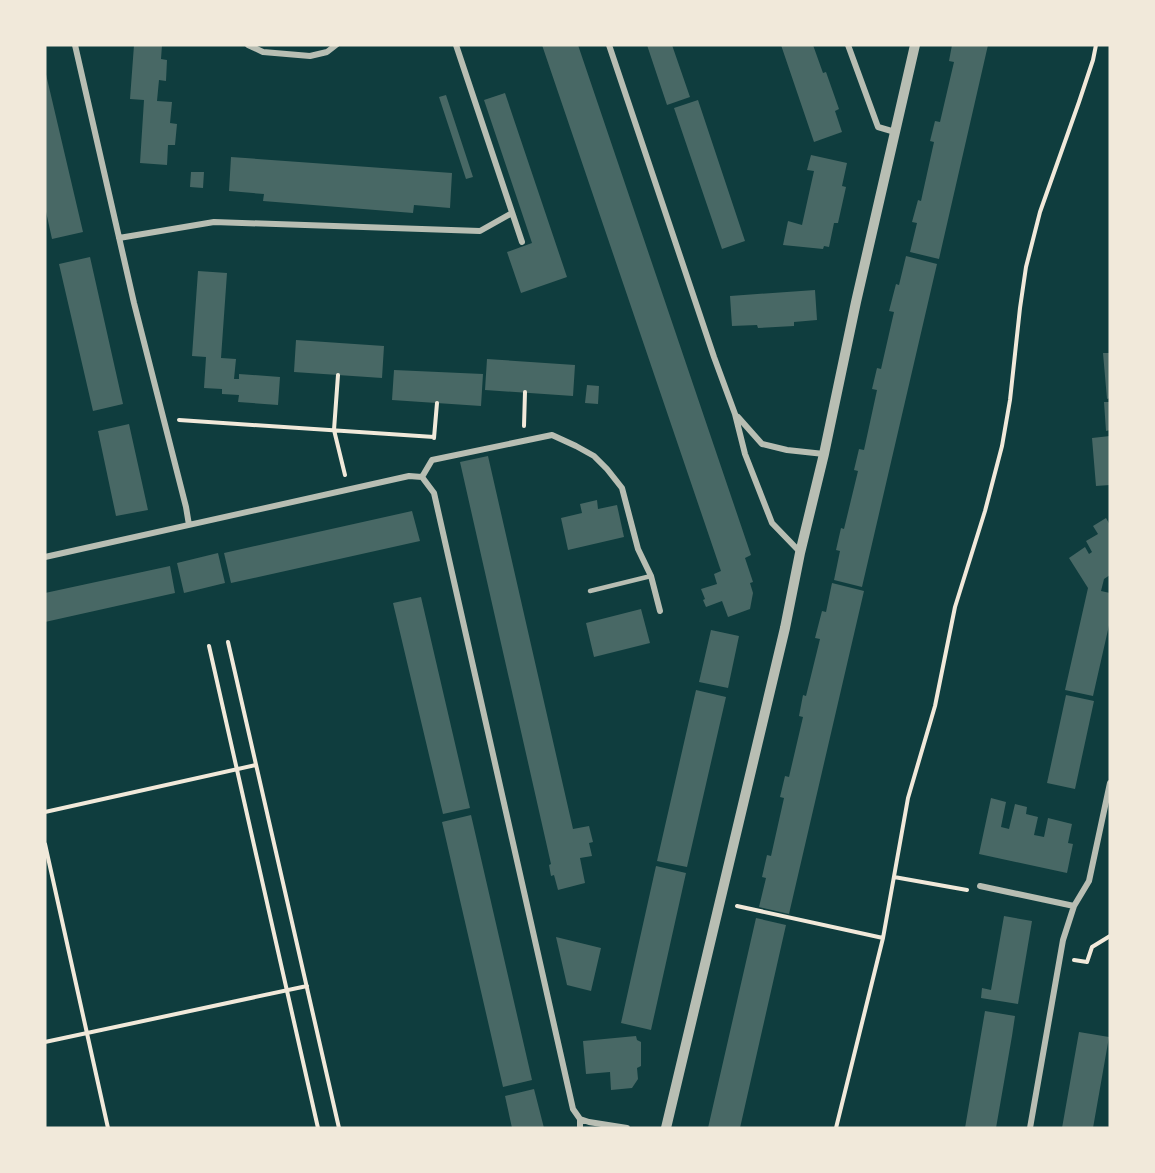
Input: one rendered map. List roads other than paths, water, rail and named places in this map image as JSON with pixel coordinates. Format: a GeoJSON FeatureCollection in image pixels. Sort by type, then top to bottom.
{"type":"FeatureCollection","features":[{"type":"Feature","properties":{"kind":"street"},"geometry":{"type":"LineString","coordinates":[[75,45],[134,303],[189,525]]}},
{"type":"Feature","properties":{"kind":"street"},"geometry":{"type":"LineString","coordinates":[[248,45],[263,52],[310,56],[327,51],[336,45]]}},
{"type":"Feature","properties":{"kind":"street"},"geometry":{"type":"LineString","coordinates":[[456,45],[522,242]]}},
{"type":"Feature","properties":{"kind":"street"},"geometry":{"type":"LineString","coordinates":[[609,45],[735,414],[746,454],[772,523],[800,553]]}},
{"type":"Feature","properties":{"kind":"street"},"geometry":{"type":"LineString","coordinates":[[848,45],[878,127],[895,132]]}},
{"type":"Feature","properties":{"kind":"street"},"geometry":{"type":"LineString","coordinates":[[666,1128],[784,628],[915,45]]}},
{"type":"Feature","properties":{"kind":"street"},"geometry":{"type":"LineString","coordinates":[[119,238],[214,222],[480,231],[512,213]]}},
{"type":"Feature","properties":{"kind":"street"},"geometry":{"type":"LineString","coordinates":[[735,414],[762,444],[787,450],[824,454]]}},
{"type":"Feature","properties":{"kind":"street"},"geometry":{"type":"LineString","coordinates":[[422,477],[432,460],[552,435],[594,456],[622,488],[638,549],[651,576],[660,611]]}},
{"type":"Feature","properties":{"kind":"street"},"geometry":{"type":"LineString","coordinates":[[45,557],[409,476],[422,477],[434,493],[573,1109],[580,1119],[580,1128]]}},
{"type":"Feature","properties":{"kind":"street"},"geometry":{"type":"LineString","coordinates":[[1030,1128],[1063,940],[1074,906],[1089,881],[1110,783]]}},
{"type":"Feature","properties":{"kind":"street"},"geometry":{"type":"LineString","coordinates":[[980,886],[1074,906]]}},
{"type":"Feature","properties":{"kind":"street"},"geometry":{"type":"LineString","coordinates":[[580,1119],[627,1128]]}},
{"type":"Feature","properties":{"kind":"lane"},"geometry":{"type":"LineString","coordinates":[[590,591],[651,576]]}}]}
